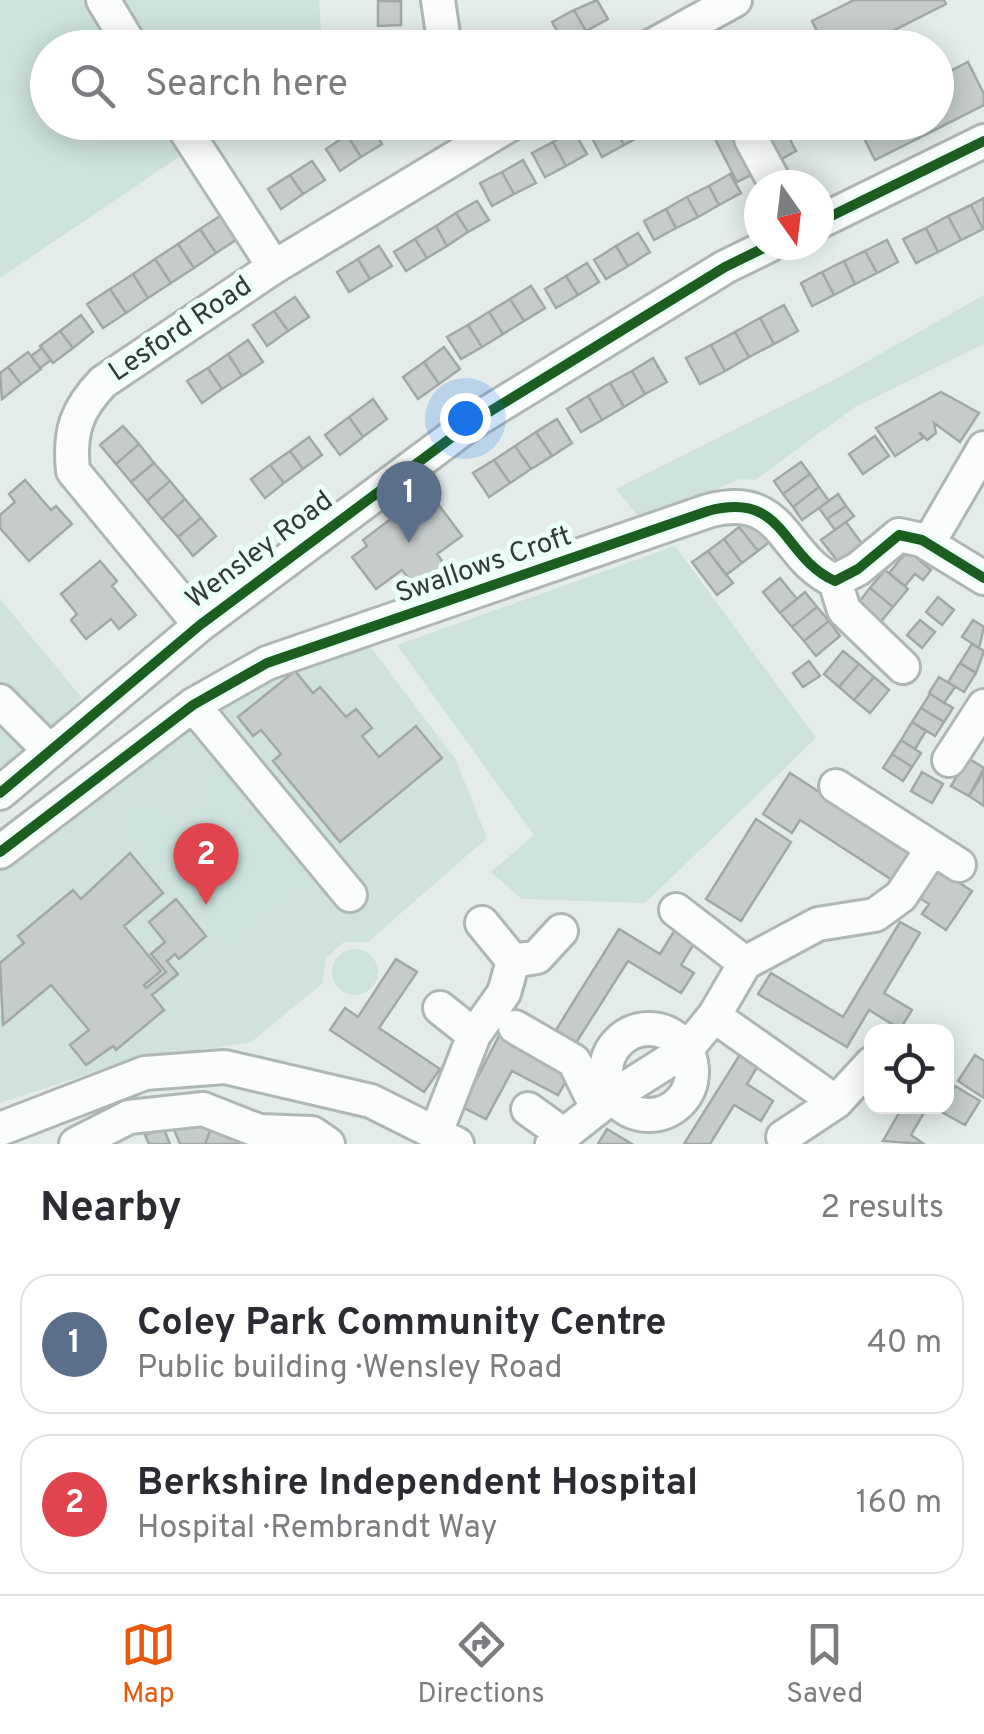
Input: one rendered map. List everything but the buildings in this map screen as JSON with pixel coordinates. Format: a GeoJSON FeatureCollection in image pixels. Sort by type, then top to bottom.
{"type":"FeatureCollection","features":[{"type":"Feature","properties":{"kind":"street"},"geometry":{"type":"LineString","coordinates":[[102,0],[121,30]]}},
{"type":"Feature","properties":{"kind":"street"},"geometry":{"type":"LineString","coordinates":[[438,0],[442,30]]}},
{"type":"Feature","properties":{"kind":"street"},"geometry":{"type":"LineString","coordinates":[[681,30],[735,0]]}},
{"type":"Feature","properties":{"kind":"street"},"geometry":{"type":"LineString","coordinates":[[192,140],[274,267]]}},
{"type":"Feature","properties":{"kind":"street","name":"Lesford Road"},"geometry":{"type":"LineString","coordinates":[[200,625],[73,471],[70,438],[82,404],[103,382],[274,267],[475,140]]}},
{"type":"Feature","properties":{"kind":"street"},"geometry":{"type":"LineString","coordinates":[[753,140],[768,170]]}},
{"type":"Feature","properties":{"kind":"street"},"geometry":{"type":"LineString","coordinates":[[834,215],[984,141]]}},
{"type":"Feature","properties":{"kind":"street","name":"Wensley Road"},"geometry":{"type":"LineString","coordinates":[[0,793],[200,625],[471,422],[744,257]]}},
{"type":"Feature","properties":{"kind":"street"},"geometry":{"type":"LineString","coordinates":[[928,544],[984,448]]}},
{"type":"Feature","properties":{"kind":"street","name":"Swallows Croft"},"geometry":{"type":"LineString","coordinates":[[0,852],[193,705],[267,663],[730,505],[754,507],[773,520],[814,572],[835,581]]}},
{"type":"Feature","properties":{"kind":"street"},"geometry":{"type":"LineString","coordinates":[[903,667],[844,610],[835,581],[858,569],[899,535],[928,544],[984,578]]}},
{"type":"Feature","properties":{"kind":"street"},"geometry":{"type":"LineString","coordinates":[[0,701],[50,751]]}},
{"type":"Feature","properties":{"kind":"street"},"geometry":{"type":"LineString","coordinates":[[193,705],[350,894]]}},
{"type":"Feature","properties":{"kind":"street"},"geometry":{"type":"LineString","coordinates":[[949,760],[980,722]]}},
{"type":"Feature","properties":{"kind":"street"},"geometry":{"type":"LineString","coordinates":[[528,1109],[558,1139],[605,1102],[725,1023],[745,962],[817,927],[875,915],[945,857],[836,786]]}},
{"type":"Feature","properties":{"kind":"street"},"geometry":{"type":"LineString","coordinates":[[676,910],[745,962]]}},
{"type":"Feature","properties":{"kind":"street"},"geometry":{"type":"LineString","coordinates":[[482,922],[513,962]]}},
{"type":"Feature","properties":{"kind":"street"},"geometry":{"type":"LineString","coordinates":[[513,962],[537,957],[561,930]]}},
{"type":"Feature","properties":{"kind":"street"},"geometry":{"type":"LineString","coordinates":[[0,1129],[144,1073],[224,1067],[370,1101],[446,1139],[474,1035],[504,992],[513,962]]}},
{"type":"Feature","properties":{"kind":"street"},"geometry":{"type":"LineString","coordinates":[[440,1008],[474,1035]]}},
{"type":"Feature","properties":{"kind":"street"},"geometry":{"type":"LineString","coordinates":[[725,1023],[836,1102]]}},
{"type":"Feature","properties":{"kind":"street"},"geometry":{"type":"LineString","coordinates":[[515,1027],[574,1061],[605,1102]]}},
{"type":"Feature","properties":{"kind":"street"},"geometry":{"type":"LineString","coordinates":[[605,1102],[608,1057],[624,1036],[654,1029],[668,1033],[686,1050]]}},
{"type":"Feature","properties":{"kind":"street"},"geometry":{"type":"LineString","coordinates":[[783,1137],[836,1102],[864,1072]]}},
{"type":"Feature","properties":{"kind":"street"},"geometry":{"type":"LineString","coordinates":[[76,1144],[130,1117],[202,1109],[259,1131],[312,1134],[328,1144]]}},
{"type":"Feature","properties":{"kind":"shaded area"},"geometry":{"type":"Polygon","coordinates":[[[0,599],[82,698],[0,771],[0,599]]]}},
{"type":"Feature","properties":{"kind":"shaded area"},"geometry":{"type":"Polygon","coordinates":[[[364,638],[456,760],[487,838],[368,942],[344,942],[326,958],[322,984],[251,1042],[120,1063],[0,1103],[0,868],[229,693],[364,638]]]}},
{"type":"Feature","properties":{"kind":"green space"},"geometry":{"type":"Polygon","coordinates":[[[0,0],[319,0],[321,30],[30,30],[30,140],[204,140],[0,278],[0,0]]]}},
{"type":"Feature","properties":{"kind":"green space"},"geometry":{"type":"Polygon","coordinates":[[[984,295],[984,344],[855,407],[755,480],[740,479],[682,504],[637,515],[616,489],[838,378],[984,295]]]}},
{"type":"Feature","properties":{"kind":"green space"},"geometry":{"type":"Polygon","coordinates":[[[675,546],[816,738],[645,903],[522,899],[491,872],[534,835],[397,645],[675,546]]]}},
{"type":"Feature","properties":{"kind":"green space"},"geometry":{"type":"Polygon","coordinates":[[[228,765],[247,785],[231,800],[242,815],[260,801],[316,870],[226,946],[118,823],[134,812],[151,809],[165,810],[179,826],[216,794],[206,780],[228,765]]]}},
{"type":"Feature","properties":{"kind":"green space"},"geometry":{"type":"Polygon","coordinates":[[[355,949],[371,956],[378,972],[371,988],[355,995],[339,988],[332,972],[339,956],[355,949]]]}},
{"type":"Feature","properties":{"kind":"cycle path"},"geometry":{"type":"LineString","coordinates":[[834,215],[984,141]]}},
{"type":"Feature","properties":{"kind":"cycle path"},"geometry":{"type":"LineString","coordinates":[[0,793],[200,625],[471,423],[744,258]]}},
{"type":"Feature","properties":{"kind":"cycle path"},"geometry":{"type":"LineString","coordinates":[[0,852],[193,705],[267,663],[708,511],[734,507],[768,518],[803,557],[835,581],[858,569],[899,535],[922,540],[984,578]]}},
{"type":"Feature","properties":{"kind":"place","name":"Coley Park Community Centre"},"geometry":{"type":"Point","coordinates":[409,543]}},
{"type":"Feature","properties":{"kind":"place","name":"Berkshire Independent Hospital"},"geometry":{"type":"Point","coordinates":[206,905]}}]}
